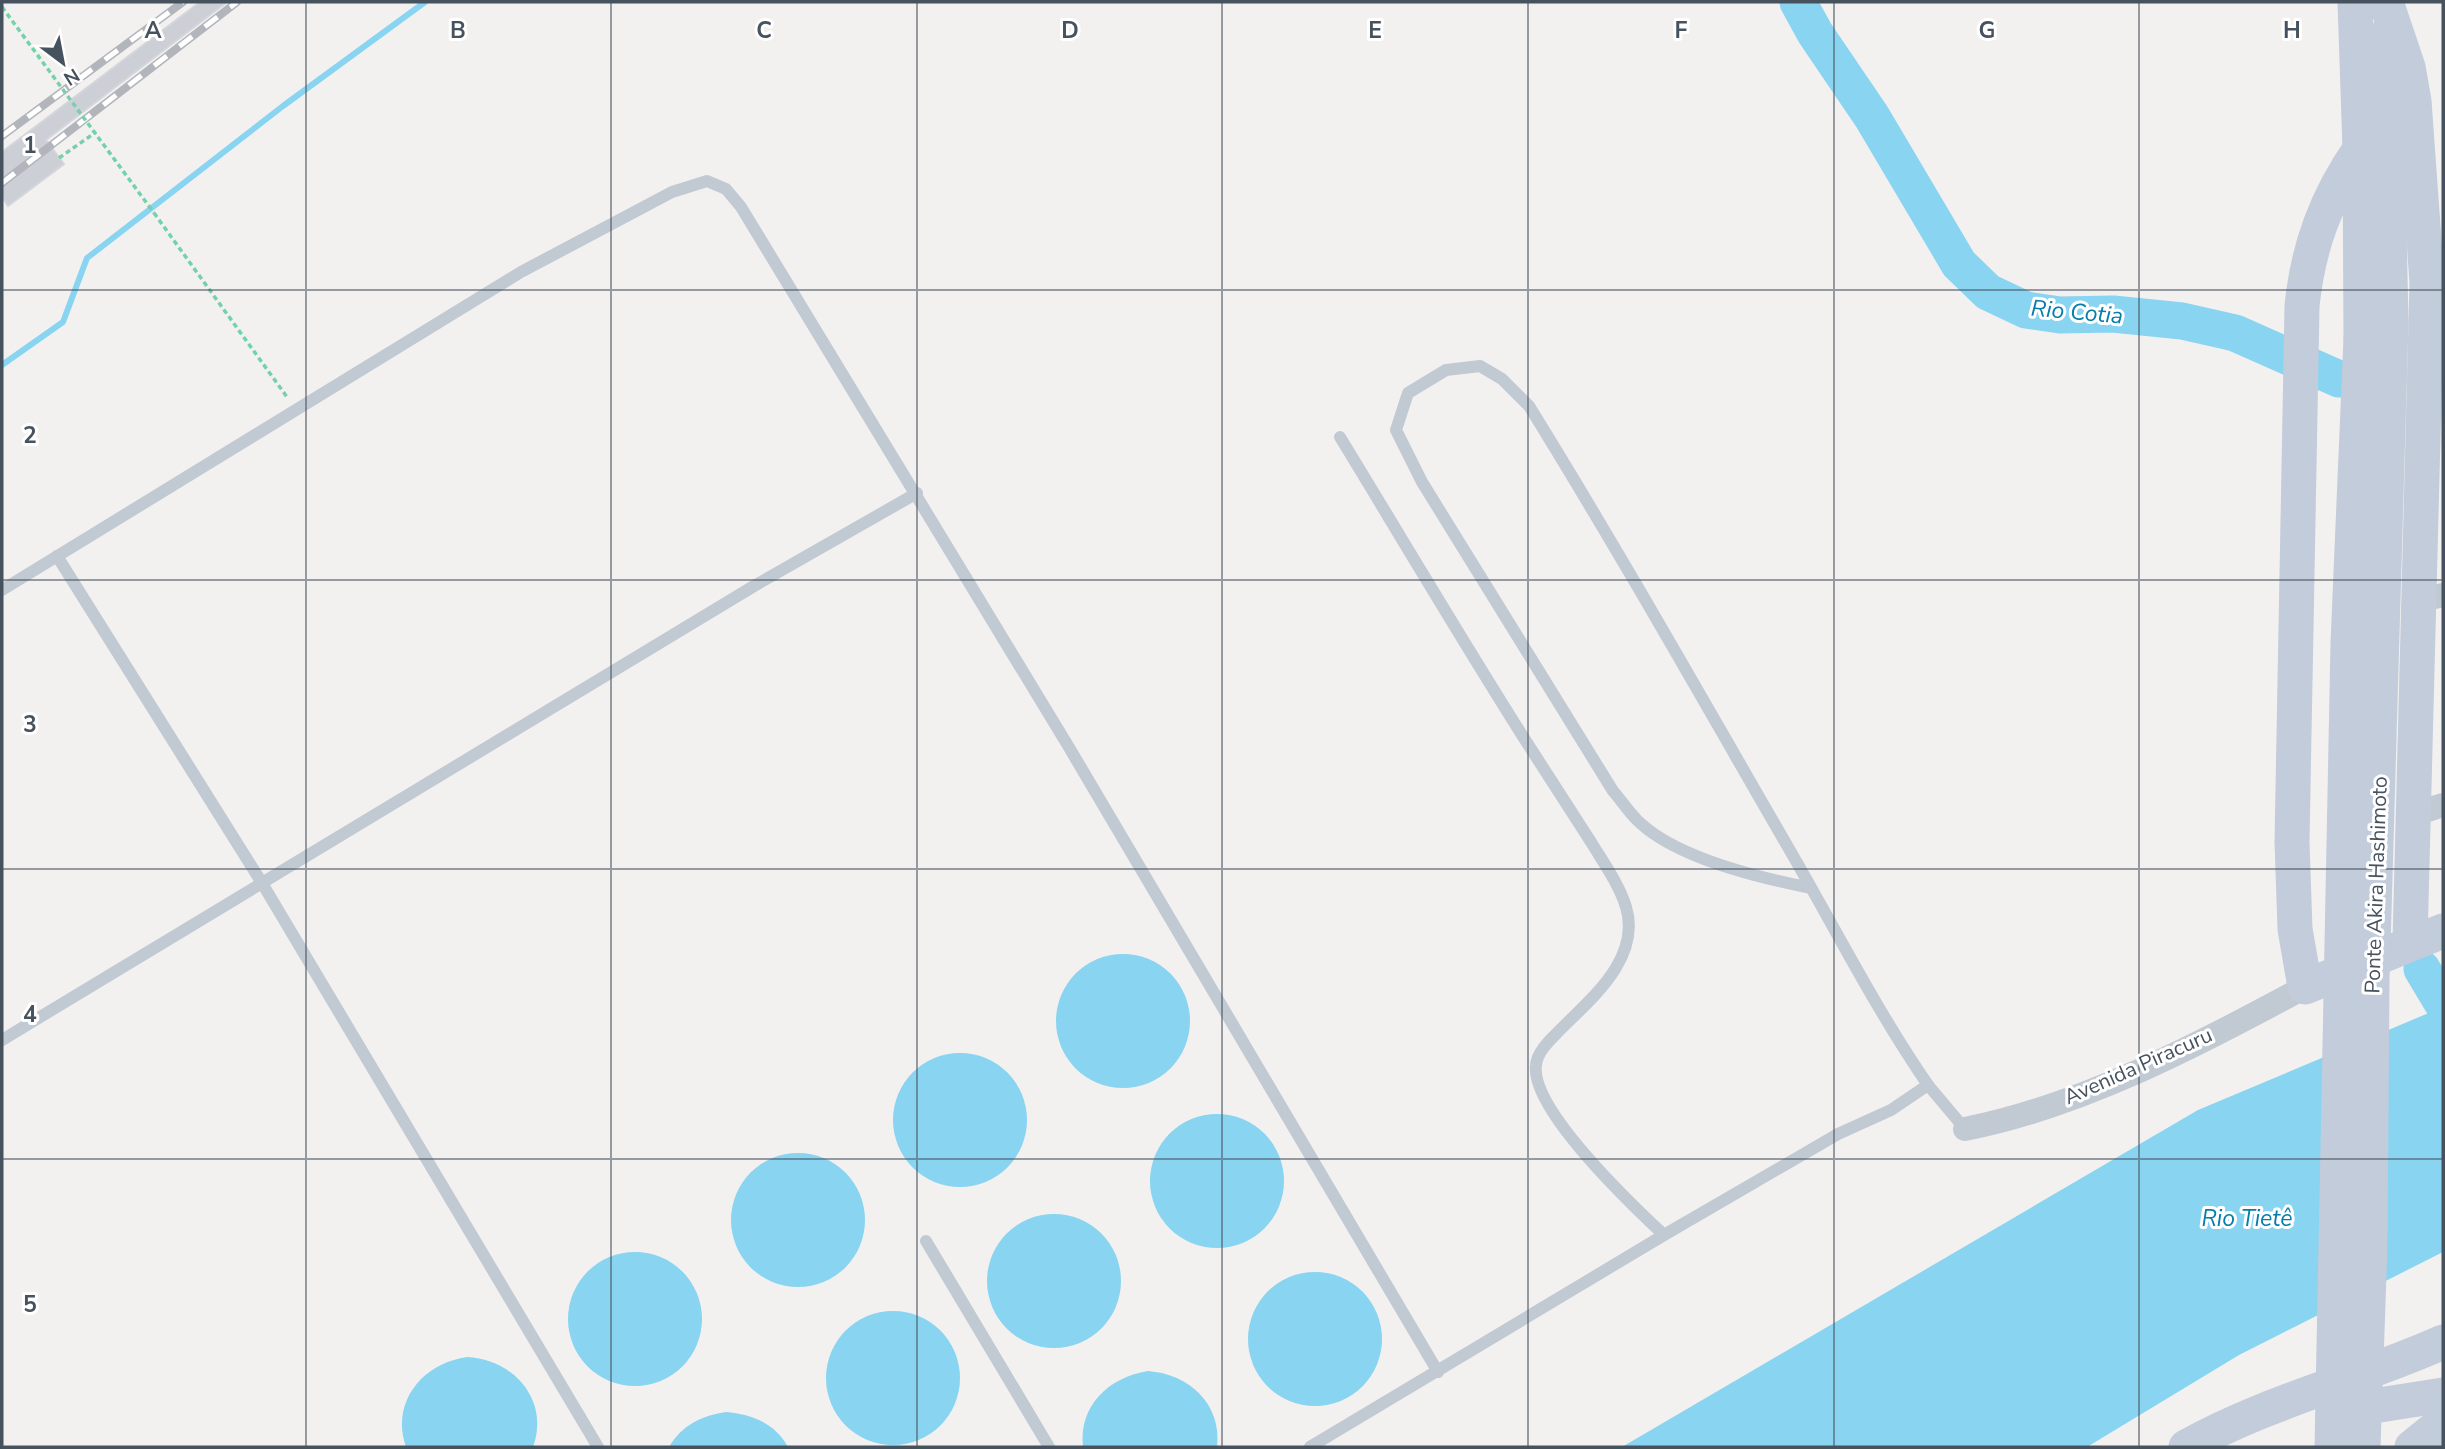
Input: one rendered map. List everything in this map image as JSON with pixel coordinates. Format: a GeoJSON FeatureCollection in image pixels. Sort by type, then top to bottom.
{"type":"FeatureCollection","features":[{"type":"Feature","properties":{"kind":"main road","name":"Ponte Akira Hashimoto"},"geometry":{"type":"LineString","coordinates":[[2332,1447],[2348,643],[2361,338],[2360,149],[2355,2]]}},
{"type":"Feature","properties":{"kind":"main road","name":"Ponte Akira Hashimoto"},"geometry":{"type":"LineString","coordinates":[[2363,1447],[2371,1245],[2372,981],[2391,323],[2385,2]]}},
{"type":"Feature","properties":{"kind":"main road"},"geometry":{"type":"LineString","coordinates":[[2385,2],[2408,67],[2425,226],[2428,351],[2422,410],[2431,598],[2428,810],[2411,886],[2410,942]]}},
{"type":"Feature","properties":{"kind":"main road"},"geometry":{"type":"LineString","coordinates":[[2360,149],[2338,183],[2316,230],[2306,264],[2302,306],[2292,887],[2294,929],[2305,987],[2410,942],[2443,931]]}},
{"type":"Feature","properties":{"kind":"main road"},"geometry":{"type":"LineString","coordinates":[[2411,886],[2430,913],[2443,920]]}},
{"type":"Feature","properties":{"kind":"main road"},"geometry":{"type":"LineString","coordinates":[[2186,1447],[2228,1423],[2283,1401],[2404,1360],[2443,1342]]}},
{"type":"Feature","properties":{"kind":"main road"},"geometry":{"type":"LineString","coordinates":[[2443,1355],[2438,1364],[2443,1384]]}},
{"type":"Feature","properties":{"kind":"main road"},"geometry":{"type":"LineString","coordinates":[[2230,1445],[2295,1419],[2443,1395]]}},
{"type":"Feature","properties":{"kind":"main road"},"geometry":{"type":"LineString","coordinates":[[2412,1447],[2443,1422]]}},
{"type":"Feature","properties":{"kind":"street","name":"Avenida Piracuru"},"geometry":{"type":"LineString","coordinates":[[1965,1129],[2005,1121],[2095,1089],[2305,987]]}},
{"type":"Feature","properties":{"kind":"lane"},"geometry":{"type":"LineString","coordinates":[[2,590],[521,272],[672,192],[707,181],[726,189],[741,207],[917,493],[1438,1372]]}},
{"type":"Feature","properties":{"kind":"lane"},"geometry":{"type":"LineString","coordinates":[[1811,888],[1751,876],[1709,860],[1638,821],[1613,791],[1422,482],[1396,430],[1408,393],[1446,370],[1480,366],[1502,379],[1529,406],[1811,888],[1873,998],[1928,1085],[1965,1129]]}},
{"type":"Feature","properties":{"kind":"lane"},"geometry":{"type":"LineString","coordinates":[[1340,438],[1609,872],[1626,908],[1627,933],[1623,956],[1597,992],[1545,1045],[1536,1065],[1539,1083],[1552,1109],[1575,1142],[1621,1194],[1664,1235]]}},
{"type":"Feature","properties":{"kind":"lane"},"geometry":{"type":"LineString","coordinates":[[2,1040],[754,586],[917,493]]}},
{"type":"Feature","properties":{"kind":"lane"},"geometry":{"type":"LineString","coordinates":[[57,556],[262,883],[598,1447]]}},
{"type":"Feature","properties":{"kind":"lane"},"geometry":{"type":"LineString","coordinates":[[1310,1447],[1664,1235],[1838,1134],[1891,1110],[1928,1085]]}},
{"type":"Feature","properties":{"kind":"lane"},"geometry":{"type":"LineString","coordinates":[[926,1241],[1049,1447]]}},
{"type":"Feature","properties":{"kind":"path"},"geometry":{"type":"LineString","coordinates":[[2,7],[96,132],[296,410]]}},
{"type":"Feature","properties":{"kind":"path"},"geometry":{"type":"LineString","coordinates":[[59,158],[96,132]]}},
{"type":"Feature","properties":{"kind":"water"},"geometry":{"type":"Polygon","coordinates":[[[1123,954],[1149,959],[1171,973],[1185,995],[1190,1021],[1185,1047],[1171,1069],[1149,1083],[1123,1088],[1097,1083],[1075,1069],[1061,1047],[1056,1021],[1061,995],[1075,973],[1097,959],[1123,954]]]}},
{"type":"Feature","properties":{"kind":"water","name":"Rio Tietê"},"geometry":{"type":"Polygon","coordinates":[[[2443,1007],[2443,1252],[2239,1355],[2087,1447],[1622,1447],[2198,1110],[2443,1007]]]}},
{"type":"Feature","properties":{"kind":"water"},"geometry":{"type":"Polygon","coordinates":[[[960,1053],[986,1058],[1008,1072],[1022,1094],[1027,1120],[1022,1146],[1008,1168],[986,1182],[960,1187],[934,1182],[912,1168],[898,1146],[893,1120],[898,1094],[912,1072],[934,1058],[960,1053]]]}},
{"type":"Feature","properties":{"kind":"water"},"geometry":{"type":"Polygon","coordinates":[[[1217,1114],[1243,1119],[1265,1133],[1279,1155],[1284,1181],[1279,1207],[1265,1229],[1243,1243],[1217,1248],[1191,1243],[1169,1229],[1155,1207],[1150,1181],[1155,1155],[1169,1133],[1191,1119],[1217,1114]]]}},
{"type":"Feature","properties":{"kind":"water"},"geometry":{"type":"Polygon","coordinates":[[[798,1153],[824,1158],[846,1172],[860,1194],[865,1220],[860,1246],[846,1268],[824,1282],[798,1287],[772,1282],[750,1268],[736,1246],[731,1220],[736,1194],[750,1172],[772,1158],[798,1153]]]}},
{"type":"Feature","properties":{"kind":"water"},"geometry":{"type":"Polygon","coordinates":[[[1054,1214],[1080,1219],[1102,1233],[1116,1255],[1121,1281],[1116,1307],[1102,1329],[1080,1343],[1054,1348],[1028,1343],[1006,1329],[992,1307],[987,1281],[992,1255],[1006,1233],[1028,1219],[1054,1214]]]}},
{"type":"Feature","properties":{"kind":"water"},"geometry":{"type":"Polygon","coordinates":[[[635,1252],[661,1257],[683,1271],[697,1293],[702,1319],[697,1345],[683,1367],[661,1381],[635,1386],[609,1381],[587,1367],[573,1345],[568,1319],[573,1293],[587,1271],[609,1257],[635,1252]]]}},
{"type":"Feature","properties":{"kind":"water"},"geometry":{"type":"Polygon","coordinates":[[[1315,1272],[1341,1277],[1363,1291],[1377,1313],[1382,1339],[1377,1365],[1363,1387],[1341,1401],[1315,1406],[1289,1401],[1267,1387],[1253,1365],[1248,1339],[1253,1313],[1267,1291],[1289,1277],[1315,1272]]]}},
{"type":"Feature","properties":{"kind":"water"},"geometry":{"type":"Polygon","coordinates":[[[893,1311],[919,1316],[941,1330],[955,1352],[960,1378],[955,1404],[941,1426],[919,1440],[893,1445],[867,1440],[845,1426],[831,1404],[826,1378],[831,1352],[845,1330],[867,1316],[893,1311]]]}},
{"type":"Feature","properties":{"kind":"water"},"geometry":{"type":"Polygon","coordinates":[[[467,1357],[499,1365],[524,1385],[532,1398],[536,1413],[537,1430],[533,1447],[406,1447],[402,1430],[403,1415],[414,1387],[437,1367],[467,1357]]]}},
{"type":"Feature","properties":{"kind":"water"},"geometry":{"type":"Polygon","coordinates":[[[1148,1371],[1177,1378],[1200,1394],[1214,1417],[1217,1447],[1083,1447],[1086,1419],[1099,1396],[1121,1380],[1148,1371]]]}},
{"type":"Feature","properties":{"kind":"water"},"geometry":{"type":"Polygon","coordinates":[[[726,1412],[762,1421],[783,1439],[788,1447],[669,1447],[686,1427],[708,1416],[726,1412]]]}},
{"type":"Feature","properties":{"kind":"building"},"geometry":{"type":"Polygon","coordinates":[[[200,2],[227,2],[46,140],[64,164],[8,206],[2,197],[2,152],[200,2]]]}},
{"type":"Feature","properties":{"kind":"waterway"},"geometry":{"type":"LineString","coordinates":[[2,365],[63,322],[87,258],[283,106],[425,2]]}},
{"type":"Feature","properties":{"kind":"waterway","name":"Rio Cotia"},"geometry":{"type":"LineString","coordinates":[[1798,2],[1815,33],[1872,117],[1959,264],[1988,292],[2026,310],[2060,315],[2113,314],[2182,321],[2235,333],[2339,379]]}},
{"type":"Feature","properties":{"kind":"waterway","name":"Rio Cotia"},"geometry":{"type":"LineString","coordinates":[[2422,969],[2443,1004]]}},
{"type":"Feature","properties":{"kind":"railway"},"geometry":{"type":"LineString","coordinates":[[2,136],[183,2]]}},
{"type":"Feature","properties":{"kind":"railway"},"geometry":{"type":"LineString","coordinates":[[2,183],[237,2]]}}]}
